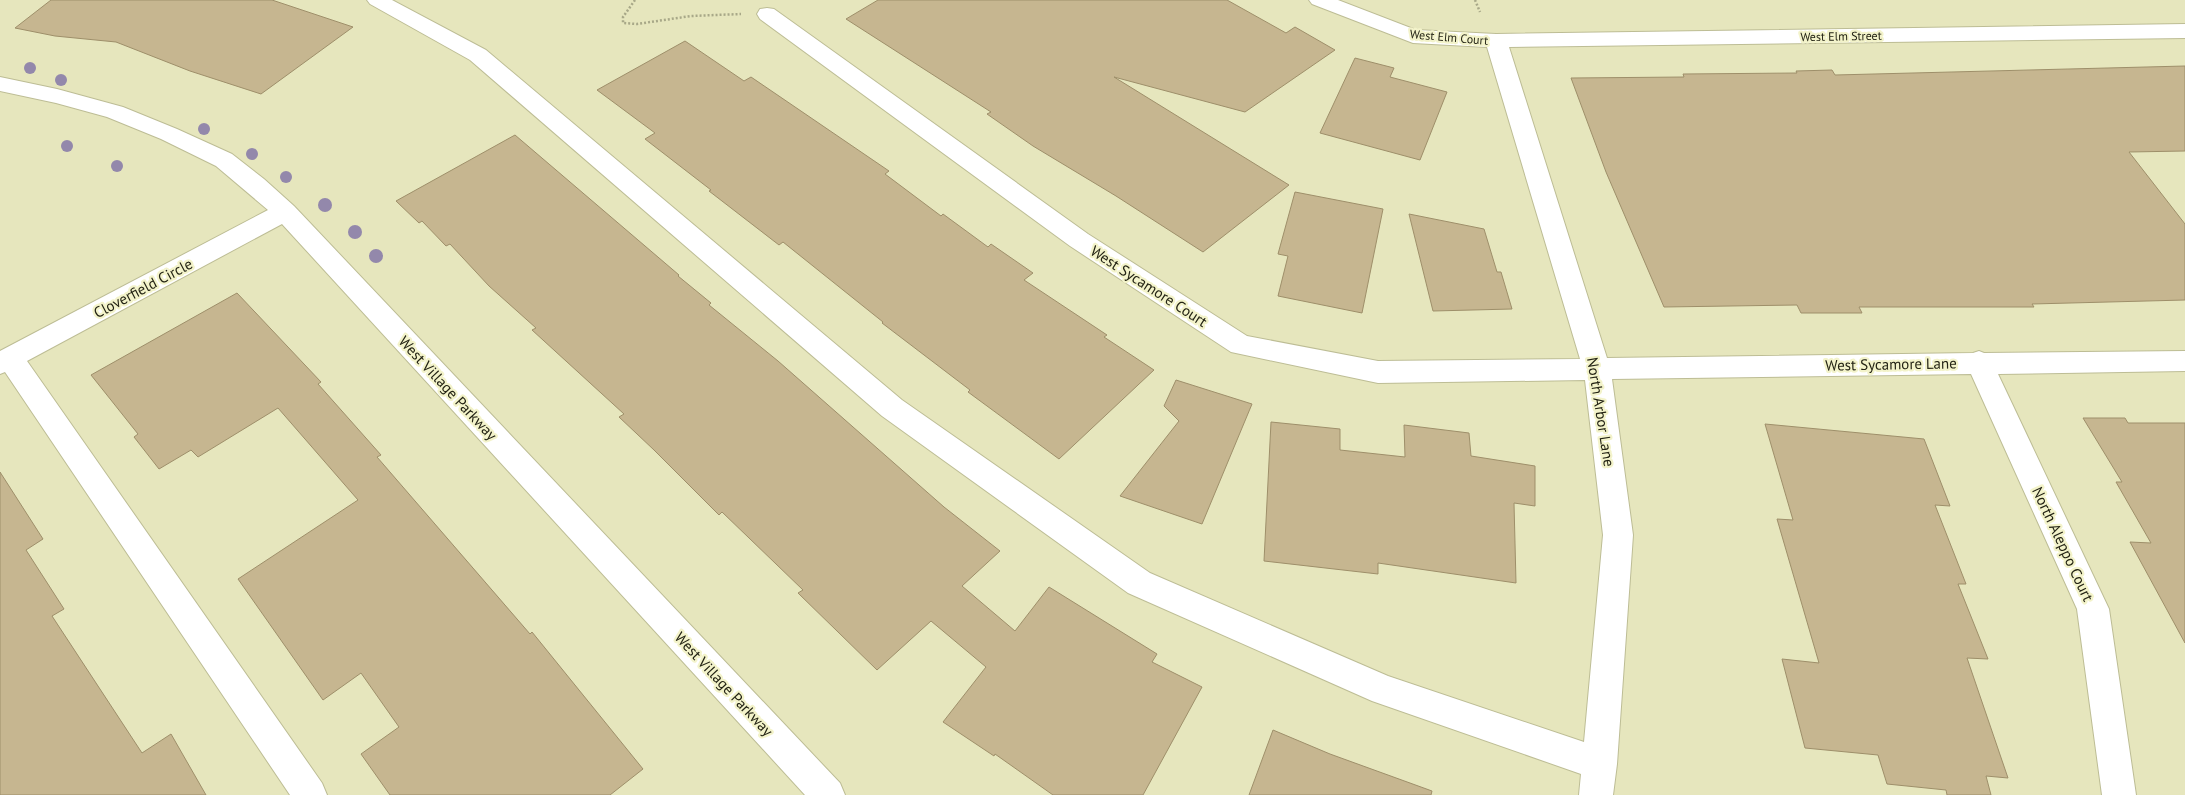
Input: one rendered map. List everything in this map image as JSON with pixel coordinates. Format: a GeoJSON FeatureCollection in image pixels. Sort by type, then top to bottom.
{"type":"FeatureCollection","features":[{"type":"Feature","properties":{"kind":"street"},"geometry":{"type":"LineString","coordinates":[[376,0],[478,55],[892,408],[1139,583],[1383,690],[1600,764]]}},
{"type":"Feature","properties":{"kind":"street","name":"West Elm Court"},"geometry":{"type":"LineString","coordinates":[[1319,0],[1413,36],[1496,41]]}},
{"type":"Feature","properties":{"kind":"street","name":"West Sycamore Court"},"geometry":{"type":"LineString","coordinates":[[766,14],[1079,240],[1240,345],[1378,372],[1598,369]]}},
{"type":"Feature","properties":{"kind":"street","name":"West Elm Street"},"geometry":{"type":"LineString","coordinates":[[1496,41],[2185,30]]}},
{"type":"Feature","properties":{"kind":"street","name":"North Arbor Lane"},"geometry":{"type":"LineString","coordinates":[[1496,41],[1598,369],[1618,535],[1596,795]]}},
{"type":"Feature","properties":{"kind":"street","name":"West Village Parkway"},"geometry":{"type":"LineString","coordinates":[[0,84],[57,96],[115,112],[224,160],[256,186],[285,212],[828,795]]}},
{"type":"Feature","properties":{"kind":"street","name":"Cloverfield Circle"},"geometry":{"type":"LineString","coordinates":[[5,361],[285,212]]}},
{"type":"Feature","properties":{"kind":"street"},"geometry":{"type":"LineString","coordinates":[[5,361],[310,795]]}},
{"type":"Feature","properties":{"kind":"street","name":"West Sycamore Lane"},"geometry":{"type":"LineString","coordinates":[[1598,369],[1979,362],[2185,361]]}},
{"type":"Feature","properties":{"kind":"street","name":"North Aleppo Court"},"geometry":{"type":"LineString","coordinates":[[1979,362],[2093,609],[2119,795]]}},
{"type":"Feature","properties":{"kind":"path"},"geometry":{"type":"LineString","coordinates":[[635,0],[623,17],[624,22],[636,24],[704,15],[766,14]]}},
{"type":"Feature","properties":{"kind":"building"},"geometry":{"type":"Polygon","coordinates":[[[51,0],[272,0],[353,27],[261,94],[190,71],[116,42],[55,36],[15,28],[51,0]]]}},
{"type":"Feature","properties":{"kind":"building"},"geometry":{"type":"Polygon","coordinates":[[[878,0],[1227,0],[1286,33],[1295,27],[1335,50],[1245,112],[1114,77],[1289,185],[1203,252],[1033,146],[987,114],[991,112],[846,19],[878,0]]]}},
{"type":"Feature","properties":{"kind":"building"},"geometry":{"type":"Polygon","coordinates":[[[685,41],[744,81],[751,77],[889,171],[885,174],[941,216],[943,214],[988,247],[991,244],[1033,273],[1024,280],[1107,335],[1104,337],[1154,370],[1059,459],[968,392],[970,390],[882,323],[783,242],[779,245],[709,191],[711,190],[645,139],[655,133],[597,90],[685,41]]]}},
{"type":"Feature","properties":{"kind":"building"},"geometry":{"type":"Polygon","coordinates":[[[1355,58],[1394,68],[1390,77],[1447,92],[1420,160],[1320,133],[1355,58]]]}},
{"type":"Feature","properties":{"kind":"building"},"geometry":{"type":"Polygon","coordinates":[[[2185,66],[2185,151],[2129,152],[2185,224],[2185,300],[2032,304],[2034,307],[1859,307],[1862,313],[1801,313],[1797,305],[1664,307],[1606,172],[1571,78],[1684,77],[1683,74],[1797,73],[1796,71],[1832,70],[1835,75],[2185,66]]]}},
{"type":"Feature","properties":{"kind":"building"},"geometry":{"type":"Polygon","coordinates":[[[515,135],[679,275],[711,303],[709,305],[778,361],[944,507],[1000,551],[962,586],[1015,631],[1049,587],[1157,654],[1152,662],[1202,687],[1143,795],[1053,795],[995,754],[994,756],[943,722],[986,667],[931,621],[877,670],[798,593],[803,590],[722,512],[719,515],[619,417],[624,414],[532,330],[536,328],[489,286],[450,244],[446,246],[422,221],[419,223],[396,201],[515,135]]]}},
{"type":"Feature","properties":{"kind":"building"},"geometry":{"type":"Polygon","coordinates":[[[1295,192],[1383,209],[1362,313],[1278,296],[1288,256],[1278,254],[1295,192]]]}},
{"type":"Feature","properties":{"kind":"building"},"geometry":{"type":"Polygon","coordinates":[[[1409,214],[1484,229],[1497,272],[1501,272],[1512,309],[1433,311],[1409,214]]]}},
{"type":"Feature","properties":{"kind":"building"},"geometry":{"type":"Polygon","coordinates":[[[237,293],[321,382],[318,384],[381,455],[377,457],[530,634],[532,632],[643,769],[610,795],[390,795],[361,754],[399,727],[361,673],[323,700],[238,579],[358,500],[278,408],[198,457],[191,450],[159,469],[134,437],[138,434],[91,375],[237,293]]]}},
{"type":"Feature","properties":{"kind":"building"},"geometry":{"type":"Polygon","coordinates":[[[1176,380],[1252,404],[1202,524],[1120,496],[1179,421],[1164,406],[1176,380]]]}},
{"type":"Feature","properties":{"kind":"building"},"geometry":{"type":"Polygon","coordinates":[[[2083,418],[2125,418],[2128,423],[2185,423],[2185,643],[2130,542],[2151,543],[2116,482],[2122,482],[2083,418]]]}},
{"type":"Feature","properties":{"kind":"building"},"geometry":{"type":"Polygon","coordinates":[[[1271,422],[1340,429],[1340,450],[1405,457],[1404,425],[1469,433],[1471,456],[1535,466],[1535,506],[1514,503],[1516,583],[1378,563],[1378,574],[1264,561],[1271,422]]]}},
{"type":"Feature","properties":{"kind":"building"},"geometry":{"type":"Polygon","coordinates":[[[1765,424],[1924,439],[1950,506],[1935,505],[1966,584],[1958,584],[1988,659],[1967,658],[2008,778],[1986,776],[1991,795],[1947,795],[1946,790],[1887,784],[1878,755],[1805,748],[1782,659],[1819,663],[1777,519],[1793,520],[1765,424]]]}},
{"type":"Feature","properties":{"kind":"building"},"geometry":{"type":"Polygon","coordinates":[[[0,472],[43,539],[26,550],[64,609],[52,616],[142,753],[171,734],[206,795],[0,795],[0,472]]]}},
{"type":"Feature","properties":{"kind":"building"},"geometry":{"type":"Polygon","coordinates":[[[1273,730],[1330,754],[1432,791],[1431,795],[1249,795],[1273,730]]]}}]}
